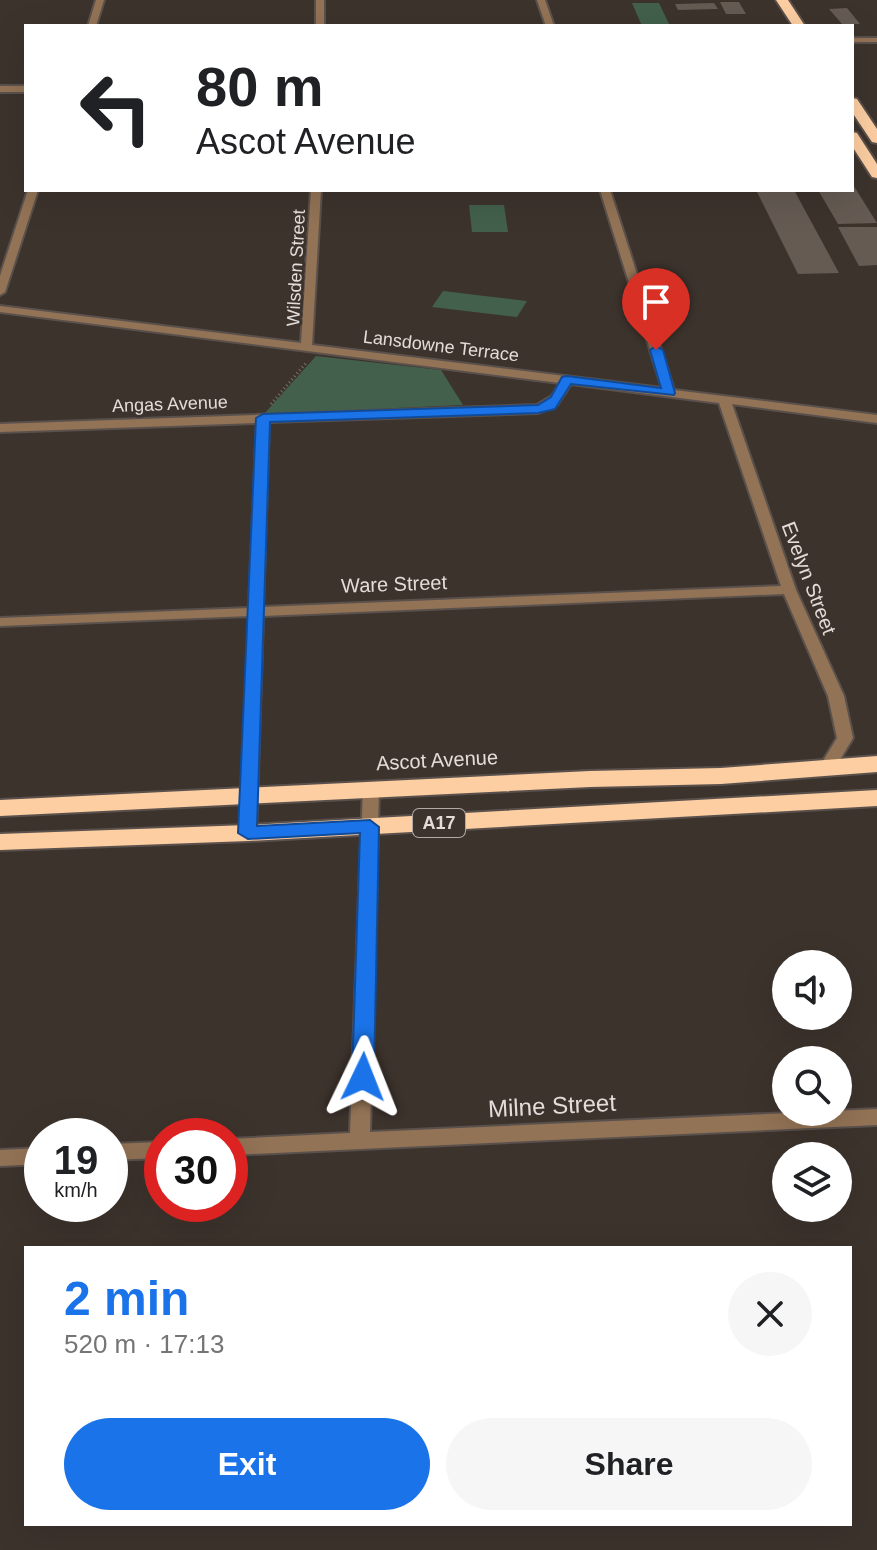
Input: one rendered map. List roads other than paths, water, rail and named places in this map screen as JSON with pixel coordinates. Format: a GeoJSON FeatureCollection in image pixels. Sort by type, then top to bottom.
{"type":"FeatureCollection","features":[{"type":"Feature","properties":{"kind":"highway"},"geometry":{"type":"LineString","coordinates":[[782,0],[798,24]]}},
{"type":"Feature","properties":{"kind":"highway"},"geometry":{"type":"LineString","coordinates":[[854,104],[872,125],[877,139]]}},
{"type":"Feature","properties":{"kind":"highway"},"geometry":{"type":"LineString","coordinates":[[854,139],[877,174]]}},
{"type":"Feature","properties":{"kind":"highway","name":"Ascot Avenue"},"geometry":{"type":"LineString","coordinates":[[0,808],[826,769],[877,764]]}},
{"type":"Feature","properties":{"kind":"highway","name":"A17"},"geometry":{"type":"LineString","coordinates":[[0,842],[370,827],[877,798]]}},
{"type":"Feature","properties":{"kind":"street"},"geometry":{"type":"LineString","coordinates":[[93,24],[100,0]]}},
{"type":"Feature","properties":{"kind":"street"},"geometry":{"type":"LineString","coordinates":[[320,0],[320,24]]}},
{"type":"Feature","properties":{"kind":"street"},"geometry":{"type":"LineString","coordinates":[[541,0],[549,24]]}},
{"type":"Feature","properties":{"kind":"street"},"geometry":{"type":"LineString","coordinates":[[854,40],[875,40]]}},
{"type":"Feature","properties":{"kind":"street"},"geometry":{"type":"LineString","coordinates":[[0,89],[24,89]]}},
{"type":"Feature","properties":{"kind":"street"},"geometry":{"type":"LineString","coordinates":[[0,292],[32,192]]}},
{"type":"Feature","properties":{"kind":"street","name":"Wilsden Street"},"geometry":{"type":"LineString","coordinates":[[308,353],[316,192]]}},
{"type":"Feature","properties":{"kind":"street"},"geometry":{"type":"LineString","coordinates":[[606,192],[669,393]]}},
{"type":"Feature","properties":{"kind":"street","name":"Lansdowne Terrace"},"geometry":{"type":"LineString","coordinates":[[0,309],[308,353],[567,380],[877,419]]}},
{"type":"Feature","properties":{"kind":"street","name":"Angas Avenue"},"geometry":{"type":"LineString","coordinates":[[0,428],[265,414],[538,409],[550,406],[557,399],[567,380]]}},
{"type":"Feature","properties":{"kind":"street","name":"Evelyn Street"},"geometry":{"type":"LineString","coordinates":[[724,399],[789,590],[836,696],[845,738],[826,769]]}},
{"type":"Feature","properties":{"kind":"street"},"geometry":{"type":"LineString","coordinates":[[248,833],[265,414]]}},
{"type":"Feature","properties":{"kind":"street","name":"Ware Street"},"geometry":{"type":"LineString","coordinates":[[0,622],[257,609],[789,590]]}},
{"type":"Feature","properties":{"kind":"street"},"geometry":{"type":"LineString","coordinates":[[360,1141],[371,789]]}},
{"type":"Feature","properties":{"kind":"street","name":"Milne Street"},"geometry":{"type":"LineString","coordinates":[[248,1146],[877,1117]]}},
{"type":"Feature","properties":{"kind":"street"},"geometry":{"type":"LineString","coordinates":[[0,1158],[24,1157]]}}]}
